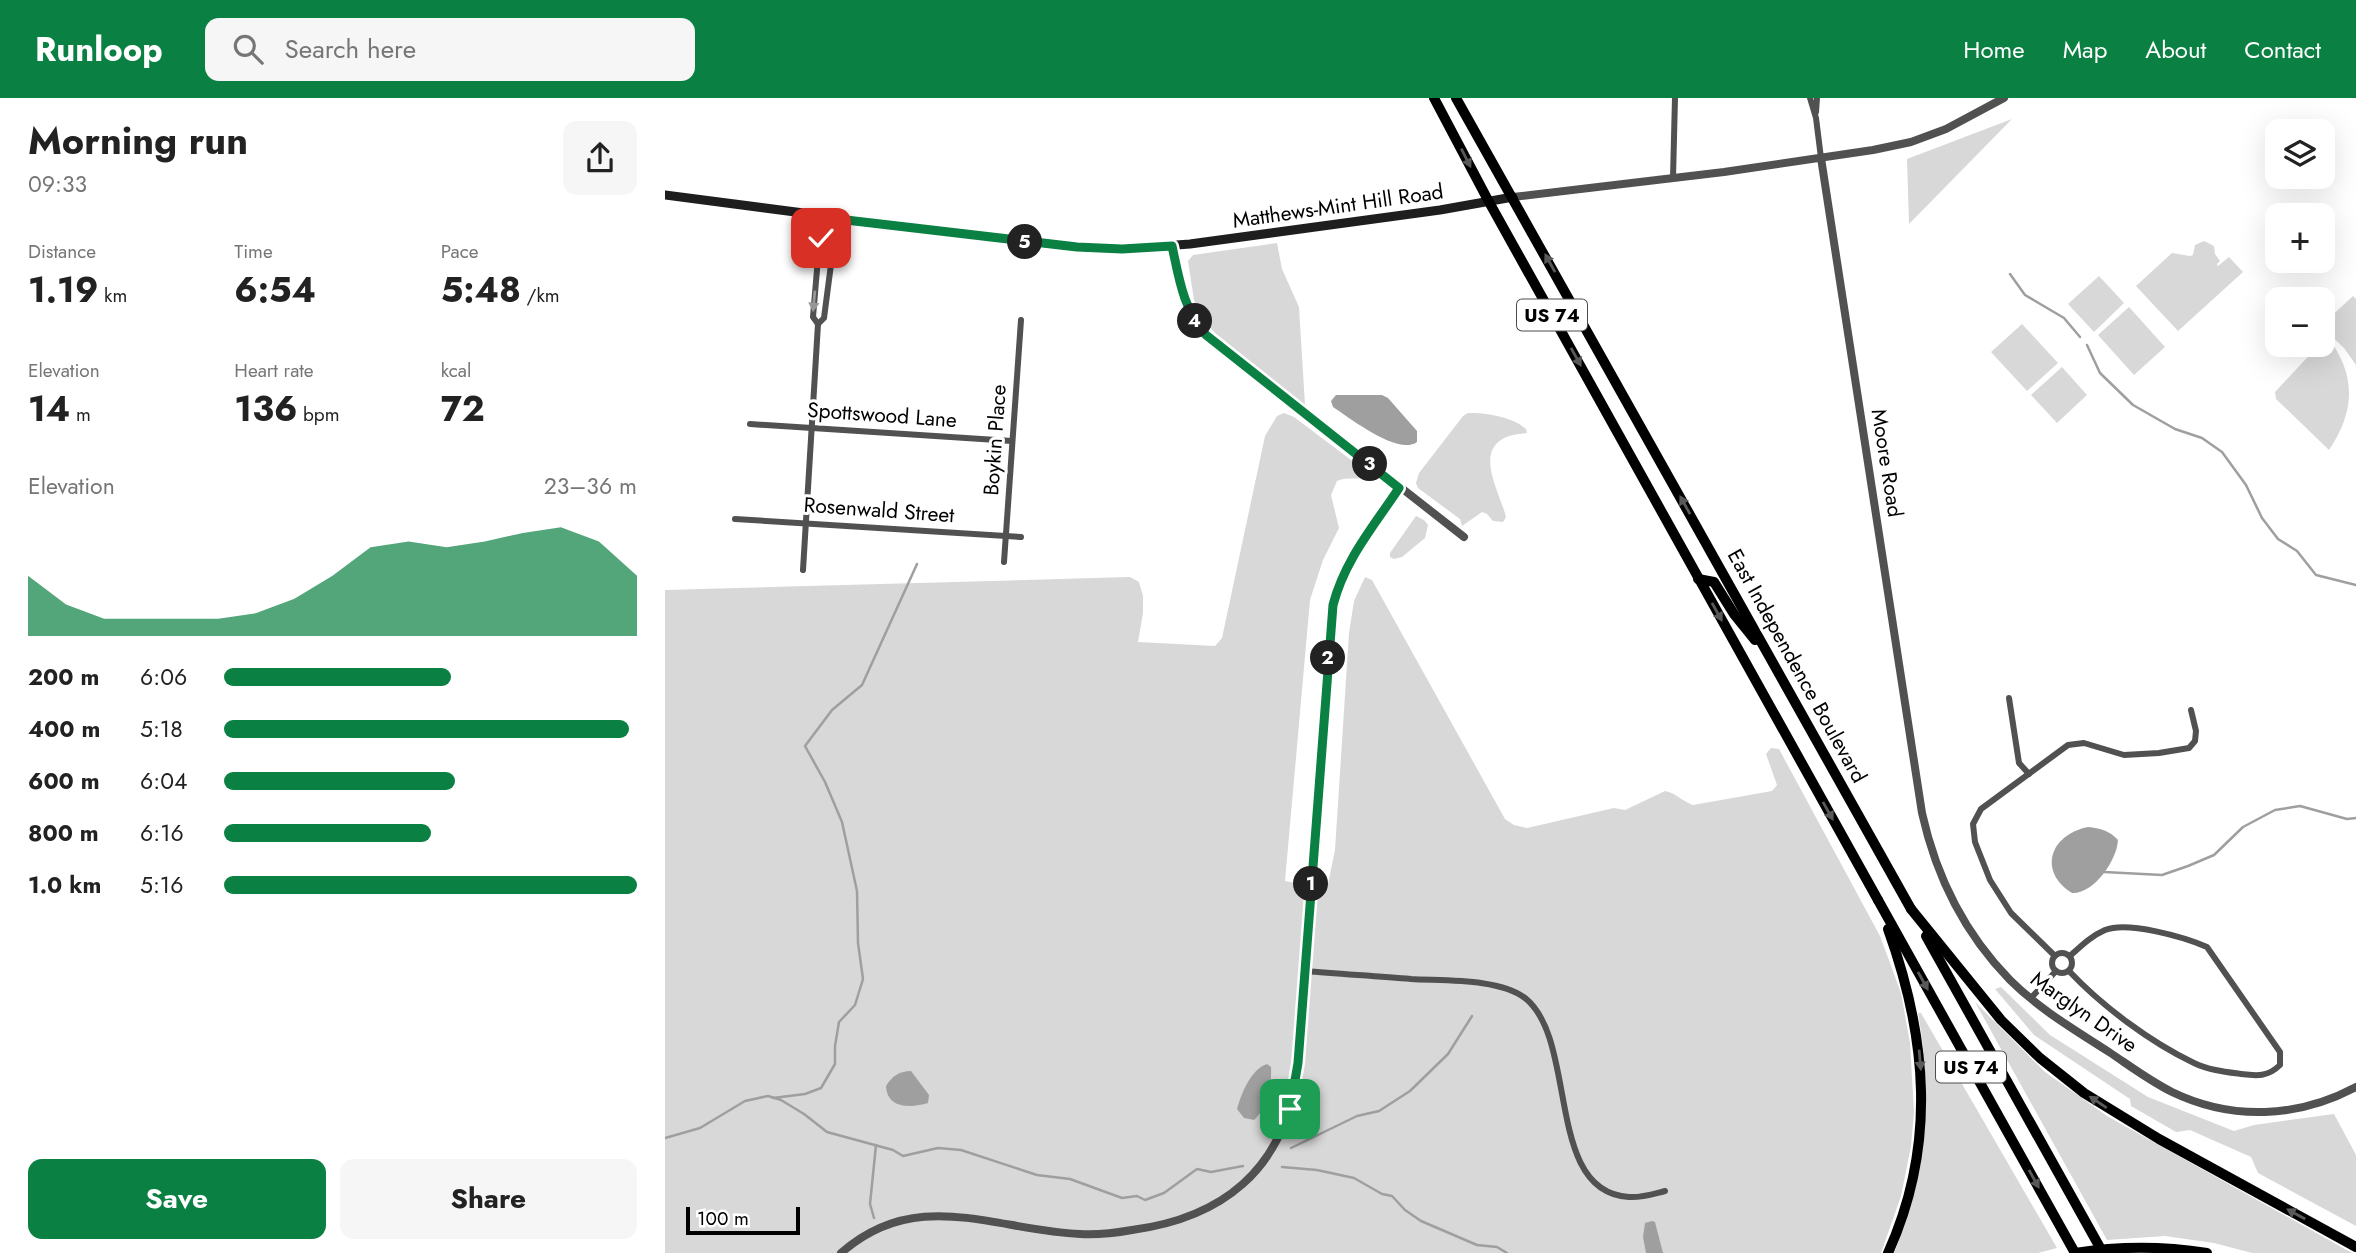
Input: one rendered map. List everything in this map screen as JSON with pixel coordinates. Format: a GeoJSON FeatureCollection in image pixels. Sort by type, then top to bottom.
{"type":"FeatureCollection","features":[{"type":"Feature","properties":{"kind":"highway","name":"East Independence Boulevard"},"geometry":{"type":"LineString","coordinates":[[1434,98],[1698,579],[2075,1253]]}},
{"type":"Feature","properties":{"kind":"highway","name":"East Independence Boulevard"},"geometry":{"type":"LineString","coordinates":[[1456,98],[2103,1253]]}},
{"type":"Feature","properties":{"kind":"highway"},"geometry":{"type":"LineString","coordinates":[[1698,579],[1710,580],[1717,586],[1734,614],[1775,665]]}},
{"type":"Feature","properties":{"kind":"highway"},"geometry":{"type":"LineString","coordinates":[[1878,900],[1909,994],[1921,1072],[1920,1122],[1914,1171],[1901,1221],[1888,1253]]}},
{"type":"Feature","properties":{"kind":"highway"},"geometry":{"type":"LineString","coordinates":[[1911,909],[2001,1020],[2040,1058],[2084,1093],[2159,1139],[2356,1247]]}},
{"type":"Feature","properties":{"kind":"highway"},"geometry":{"type":"LineString","coordinates":[[2075,1253],[2158,1247],[2207,1253]]}},
{"type":"Feature","properties":{"kind":"main road","name":"Matthews-Mint Hill Road"},"geometry":{"type":"LineString","coordinates":[[665,195],[829,218],[1077,247],[1122,249],[1172,246],[1513,197]]}},
{"type":"Feature","properties":{"kind":"street"},"geometry":{"type":"LineString","coordinates":[[1672,178],[1675,98]]}},
{"type":"Feature","properties":{"kind":"street"},"geometry":{"type":"LineString","coordinates":[[1810,98],[1816,118],[1821,158]]}},
{"type":"Feature","properties":{"kind":"street"},"geometry":{"type":"LineString","coordinates":[[1816,118],[1817,98]]}},
{"type":"Feature","properties":{"kind":"street","name":"Matthews-Mint Hill Road"},"geometry":{"type":"LineString","coordinates":[[1513,197],[1821,158],[1911,142],[1946,129],[2004,98]]}},
{"type":"Feature","properties":{"kind":"street","name":"Moore Road"},"geometry":{"type":"LineString","coordinates":[[1821,158],[1917,773]]}},
{"type":"Feature","properties":{"kind":"street"},"geometry":{"type":"LineString","coordinates":[[803,570],[818,324],[813,317],[819,246],[821,238],[828,230],[829,218]]}},
{"type":"Feature","properties":{"kind":"street"},"geometry":{"type":"LineString","coordinates":[[818,324],[824,318],[834,249],[834,239],[828,230]]}},
{"type":"Feature","properties":{"kind":"street"},"geometry":{"type":"LineString","coordinates":[[1172,246],[1184,300],[1192,318],[1206,335],[1464,537]]}},
{"type":"Feature","properties":{"kind":"street","name":"Boykin Place"},"geometry":{"type":"LineString","coordinates":[[1004,562],[1021,320]]}},
{"type":"Feature","properties":{"kind":"street","name":"Spottswood Lane"},"geometry":{"type":"LineString","coordinates":[[750,424],[1012,441]]}},
{"type":"Feature","properties":{"kind":"street"},"geometry":{"type":"LineString","coordinates":[[841,1253],[879,1229],[919,1217],[953,1215],[1037,1230],[1095,1235],[1166,1225],[1195,1216],[1215,1205],[1255,1172],[1273,1146],[1286,1119],[1296,1077],[1333,605],[1350,559],[1399,488]]}},
{"type":"Feature","properties":{"kind":"street","name":"Rosenwald Street"},"geometry":{"type":"LineString","coordinates":[[735,519],[1021,537]]}},
{"type":"Feature","properties":{"kind":"street"},"geometry":{"type":"LineString","coordinates":[[2009,698],[2019,763],[2029,774]]}},
{"type":"Feature","properties":{"kind":"street"},"geometry":{"type":"LineString","coordinates":[[2055,957],[2011,913],[1990,880],[1975,842],[1973,824],[1981,809],[2068,745],[2084,743],[2124,755],[2189,748],[2196,741],[2191,710]]}},
{"type":"Feature","properties":{"kind":"street","name":"Marglyn Drive"},"geometry":{"type":"LineString","coordinates":[[1917,773],[1930,846],[1949,894],[1966,923],[2011,981],[2068,1026],[2171,1091],[2219,1108],[2245,1112],[2282,1112],[2335,1098],[2356,1087]]}},
{"type":"Feature","properties":{"kind":"street"},"geometry":{"type":"LineString","coordinates":[[2069,971],[2094,997],[2196,1064],[2257,1076],[2272,1074],[2280,1065],[2280,1052],[2207,947],[2191,940],[2121,926],[2106,929],[2089,939],[2070,956]]}},
{"type":"Feature","properties":{"kind":"street"},"geometry":{"type":"LineString","coordinates":[[2069,971],[2056,971],[2052,964],[2055,957],[2062,953],[2070,956]]}},
{"type":"Feature","properties":{"kind":"street"},"geometry":{"type":"LineString","coordinates":[[2069,971],[2072,964],[2070,956]]}},
{"type":"Feature","properties":{"kind":"street"},"geometry":{"type":"LineString","coordinates":[[1305,971],[1488,985],[1520,995],[1537,1010],[1547,1029],[1574,1144],[1585,1172],[1600,1188],[1620,1196],[1637,1197],[1665,1191]]}},
{"type":"Feature","properties":{"kind":"street"},"geometry":{"type":"LineString","coordinates":[[2031,998],[2056,971]]}},
{"type":"Feature","properties":{"kind":"shaded area"},"geometry":{"type":"Polygon","coordinates":[[[2012,119],[1909,224],[1907,159],[2012,119]]]}},
{"type":"Feature","properties":{"kind":"shaded area"},"geometry":{"type":"Polygon","coordinates":[[[2204,241],[2214,246],[2220,261],[2218,266],[2229,257],[2243,272],[2178,331],[2136,286],[2172,253],[2193,255],[2195,245],[2204,241]]]}},
{"type":"Feature","properties":{"kind":"shaded area"},"geometry":{"type":"Polygon","coordinates":[[[1277,243],[1282,269],[1299,307],[1305,405],[1215,333],[1201,317],[1194,300],[1188,261],[1193,255],[1277,243]]]}},
{"type":"Feature","properties":{"kind":"shaded area"},"geometry":{"type":"Polygon","coordinates":[[[2099,276],[2124,303],[2094,332],[2068,304],[2099,276]]]}},
{"type":"Feature","properties":{"kind":"shaded area"},"geometry":{"type":"Polygon","coordinates":[[[2353,296],[2356,299],[2356,365],[2335,339],[2335,313],[2353,296]]]}},
{"type":"Feature","properties":{"kind":"shaded area"},"geometry":{"type":"Polygon","coordinates":[[[2129,307],[2165,347],[2134,375],[2098,335],[2129,307]]]}},
{"type":"Feature","properties":{"kind":"shaded area"},"geometry":{"type":"Polygon","coordinates":[[[2022,324],[2058,363],[2027,391],[1991,352],[2022,324]]]}},
{"type":"Feature","properties":{"kind":"shaded area"},"geometry":{"type":"Polygon","coordinates":[[[2335,347],[2343,364],[2349,392],[2344,421],[2329,450],[2276,399],[2275,392],[2308,357],[2335,357],[2335,347]]]}},
{"type":"Feature","properties":{"kind":"shaded area"},"geometry":{"type":"Polygon","coordinates":[[[2062,367],[2087,395],[2057,423],[2031,395],[2062,367]]]}},
{"type":"Feature","properties":{"kind":"shaded area"},"geometry":{"type":"Polygon","coordinates":[[[1336,395],[1382,395],[1388,398],[1417,431],[1417,442],[1409,445],[1398,444],[1374,434],[1333,407],[1331,401],[1336,395]]]}},
{"type":"Feature","properties":{"kind":"shaded area"},"geometry":{"type":"Polygon","coordinates":[[[1284,413],[1294,417],[1371,475],[1337,481],[1331,495],[1339,528],[1323,560],[1310,600],[1285,881],[1327,889],[1335,850],[1349,633],[1354,601],[1365,577],[1372,580],[1505,819],[1514,825],[1527,828],[1614,808],[1625,810],[1665,791],[1693,805],[1772,791],[1777,785],[1766,754],[1771,748],[1779,749],[1880,936],[1901,993],[1910,1043],[1914,1112],[1911,1146],[1901,1196],[1881,1253],[665,1253],[665,590],[1130,577],[1139,582],[1143,596],[1138,642],[1215,646],[1222,638],[1265,436],[1277,416],[1284,413]]]}},
{"type":"Feature","properties":{"kind":"shaded area"},"geometry":{"type":"Polygon","coordinates":[[[1468,413],[1499,416],[1526,429],[1527,433],[1509,436],[1498,442],[1492,451],[1491,472],[1506,517],[1503,522],[1493,521],[1482,512],[1462,526],[1460,519],[1418,488],[1416,483],[1419,473],[1468,413]]]}},
{"type":"Feature","properties":{"kind":"shaded area"},"geometry":{"type":"Polygon","coordinates":[[[1416,516],[1428,525],[1425,538],[1402,557],[1390,557],[1390,553],[1416,516]]]}},
{"type":"Feature","properties":{"kind":"shaded area"},"geometry":{"type":"Polygon","coordinates":[[[2088,827],[2112,834],[2118,840],[2117,848],[2109,866],[2096,882],[2080,892],[2072,893],[2055,875],[2053,855],[2064,838],[2088,827]]]}},
{"type":"Feature","properties":{"kind":"shaded area"},"geometry":{"type":"Polygon","coordinates":[[[2001,987],[2050,1035],[2148,1097],[2234,1131],[2254,1125],[2334,1114],[2356,1155],[2356,1226],[2258,1173],[2251,1157],[2190,1130],[2176,1132],[2131,1106],[2130,1099],[2034,1035],[1995,989],[2001,987]]]}},
{"type":"Feature","properties":{"kind":"shaded area"},"geometry":{"type":"Polygon","coordinates":[[[1975,1002],[2045,1072],[2107,1116],[2352,1253],[2252,1253],[2214,1243],[2165,1236],[2107,1240],[1975,1002]]]}},
{"type":"Feature","properties":{"kind":"shaded area"},"geometry":{"type":"Polygon","coordinates":[[[1918,1013],[1921,1013],[2057,1248],[2038,1253],[1894,1253],[1914,1195],[1924,1135],[1925,1074],[1918,1013]]]}},
{"type":"Feature","properties":{"kind":"shaded area"},"geometry":{"type":"Polygon","coordinates":[[[1267,1064],[1271,1067],[1271,1074],[1265,1103],[1254,1120],[1244,1118],[1237,1109],[1244,1089],[1256,1071],[1267,1064]]]}},
{"type":"Feature","properties":{"kind":"shaded area"},"geometry":{"type":"Polygon","coordinates":[[[911,1071],[929,1095],[928,1103],[901,1105],[895,1103],[887,1094],[886,1086],[891,1079],[900,1073],[911,1071]]]}},
{"type":"Feature","properties":{"kind":"shaded area"},"geometry":{"type":"Polygon","coordinates":[[[1655,1222],[1663,1253],[1646,1253],[1643,1237],[1645,1223],[1655,1222]]]}},
{"type":"Feature","properties":{"kind":"waterway"},"geometry":{"type":"LineString","coordinates":[[2010,274],[2025,295],[2064,318],[2080,337]]}},
{"type":"Feature","properties":{"kind":"waterway"},"geometry":{"type":"LineString","coordinates":[[2087,345],[2100,373],[2133,405],[2175,429],[2202,438],[2222,452],[2246,485],[2262,518],[2278,539],[2297,551],[2316,575],[2356,585]]}},
{"type":"Feature","properties":{"kind":"waterway"},"geometry":{"type":"LineString","coordinates":[[773,1098],[805,1094],[821,1088],[835,1064],[839,1022],[855,1005],[863,979],[858,943],[857,891],[842,822],[825,782],[805,746],[832,710],[862,685],[917,564]]}},
{"type":"Feature","properties":{"kind":"waterway"},"geometry":{"type":"LineString","coordinates":[[2104,872],[2162,875],[2188,866],[2214,855],[2243,827],[2275,810],[2300,806],[2347,819],[2356,818]]}},
{"type":"Feature","properties":{"kind":"waterway"},"geometry":{"type":"LineString","coordinates":[[1291,1148],[1357,1116],[1379,1111],[1410,1091],[1448,1054],[1472,1016]]}},
{"type":"Feature","properties":{"kind":"waterway"},"geometry":{"type":"LineString","coordinates":[[665,1138],[700,1128],[745,1101],[768,1096],[781,1100],[804,1114],[827,1132],[893,1150],[903,1156],[938,1148],[961,1150],[1037,1175],[1070,1179],[1122,1198],[1137,1196],[1145,1200],[1164,1193],[1197,1169],[1211,1172],[1243,1166]]}},
{"type":"Feature","properties":{"kind":"waterway"},"geometry":{"type":"LineString","coordinates":[[874,1218],[870,1204],[876,1145]]}},
{"type":"Feature","properties":{"kind":"waterway"},"geometry":{"type":"LineString","coordinates":[[1282,1167],[1317,1170],[1354,1178],[1382,1194],[1392,1196],[1405,1210],[1421,1221],[1477,1245],[1497,1247],[1507,1253]]}},
{"type":"Feature","properties":{"kind":"route"},"geometry":{"type":"LineString","coordinates":[[821,238],[828,230],[829,218],[1077,247],[1122,249],[1172,246],[1184,300],[1192,318],[1206,335],[1399,488],[1350,559],[1333,605],[1298,1063],[1290,1109]]}}]}
